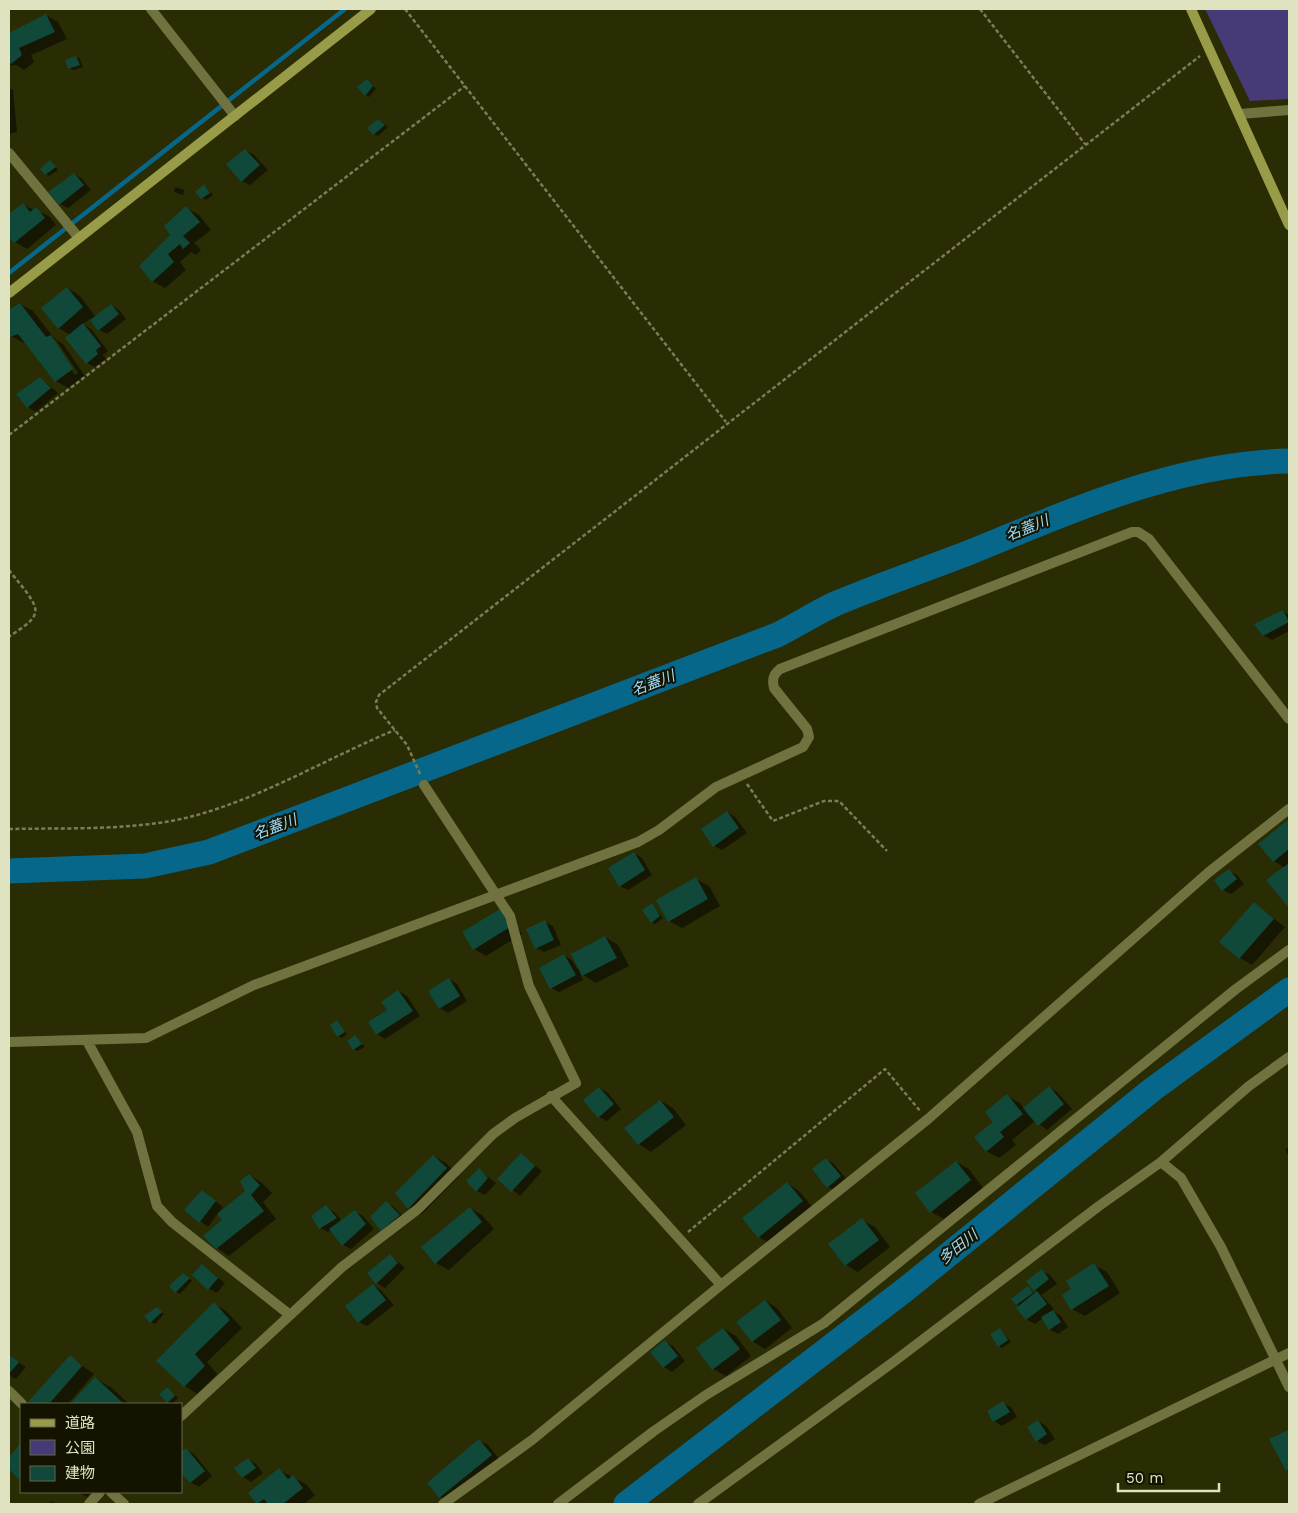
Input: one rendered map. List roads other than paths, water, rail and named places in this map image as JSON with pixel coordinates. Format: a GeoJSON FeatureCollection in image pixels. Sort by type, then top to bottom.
{"type":"FeatureCollection","features":[{"type":"Feature","properties":{"kind":"street"},"geometry":{"type":"LineString","coordinates":[[151,9],[232,112]]}},
{"type":"Feature","properties":{"kind":"street"},"geometry":{"type":"LineString","coordinates":[[9,293],[76,234],[232,112],[371,9]]}},
{"type":"Feature","properties":{"kind":"street"},"geometry":{"type":"LineString","coordinates":[[1191,9],[1212,51],[1289,225]]}},
{"type":"Feature","properties":{"kind":"street"},"geometry":{"type":"LineString","coordinates":[[1240,114],[1289,110]]}},
{"type":"Feature","properties":{"kind":"street"},"geometry":{"type":"LineString","coordinates":[[9,153],[76,234]]}},
{"type":"Feature","properties":{"kind":"street"},"geometry":{"type":"LineString","coordinates":[[9,1042],[146,1038],[217,1001],[254,985],[638,842],[659,830],[716,787],[803,747],[809,737],[807,730],[774,688],[772,681],[775,673],[780,669],[1132,532],[1138,532],[1149,539],[1289,719]]}},
{"type":"Feature","properties":{"kind":"street"},"geometry":{"type":"LineString","coordinates":[[182,1415],[342,1267],[418,1209],[494,1134],[515,1118],[576,1083],[529,986],[510,916],[424,785]]}},
{"type":"Feature","properties":{"kind":"street"},"geometry":{"type":"LineString","coordinates":[[443,1504],[532,1440],[720,1285],[928,1119],[1210,872],[1289,809]]}},
{"type":"Feature","properties":{"kind":"street"},"geometry":{"type":"LineString","coordinates":[[558,1504],[669,1421],[824,1323],[1236,989],[1289,950]]}},
{"type":"Feature","properties":{"kind":"street"},"geometry":{"type":"LineString","coordinates":[[87,1041],[137,1132],[157,1206],[172,1222],[290,1315]]}},
{"type":"Feature","properties":{"kind":"street"},"geometry":{"type":"LineString","coordinates":[[698,1504],[892,1364],[1099,1206],[1161,1162],[1249,1086],[1289,1057]]}},
{"type":"Feature","properties":{"kind":"street"},"geometry":{"type":"LineString","coordinates":[[552,1096],[720,1285]]}},
{"type":"Feature","properties":{"kind":"street"},"geometry":{"type":"LineString","coordinates":[[1161,1162],[1181,1178],[1221,1247],[1289,1387]]}},
{"type":"Feature","properties":{"kind":"street"},"geometry":{"type":"LineString","coordinates":[[979,1504],[1289,1353]]}},
{"type":"Feature","properties":{"kind":"street"},"geometry":{"type":"LineString","coordinates":[[9,1391],[21,1403]]}},
{"type":"Feature","properties":{"kind":"street"},"geometry":{"type":"LineString","coordinates":[[88,1504],[99,1493]]}},
{"type":"Feature","properties":{"kind":"street"},"geometry":{"type":"LineString","coordinates":[[112,1493],[124,1504]]}},
{"type":"Feature","properties":{"kind":"waterway"},"geometry":{"type":"LineString","coordinates":[[9,273],[345,9]]}},
{"type":"Feature","properties":{"kind":"waterway","name":"名蓋川"},"geometry":{"type":"LineString","coordinates":[[9,871],[145,866],[209,852],[777,635],[837,603],[1085,506],[1125,492],[1205,470],[1289,461]]}},
{"type":"Feature","properties":{"kind":"waterway","name":"多田川"},"geometry":{"type":"LineString","coordinates":[[626,1504],[906,1289],[1153,1089],[1289,990]]}}]}
